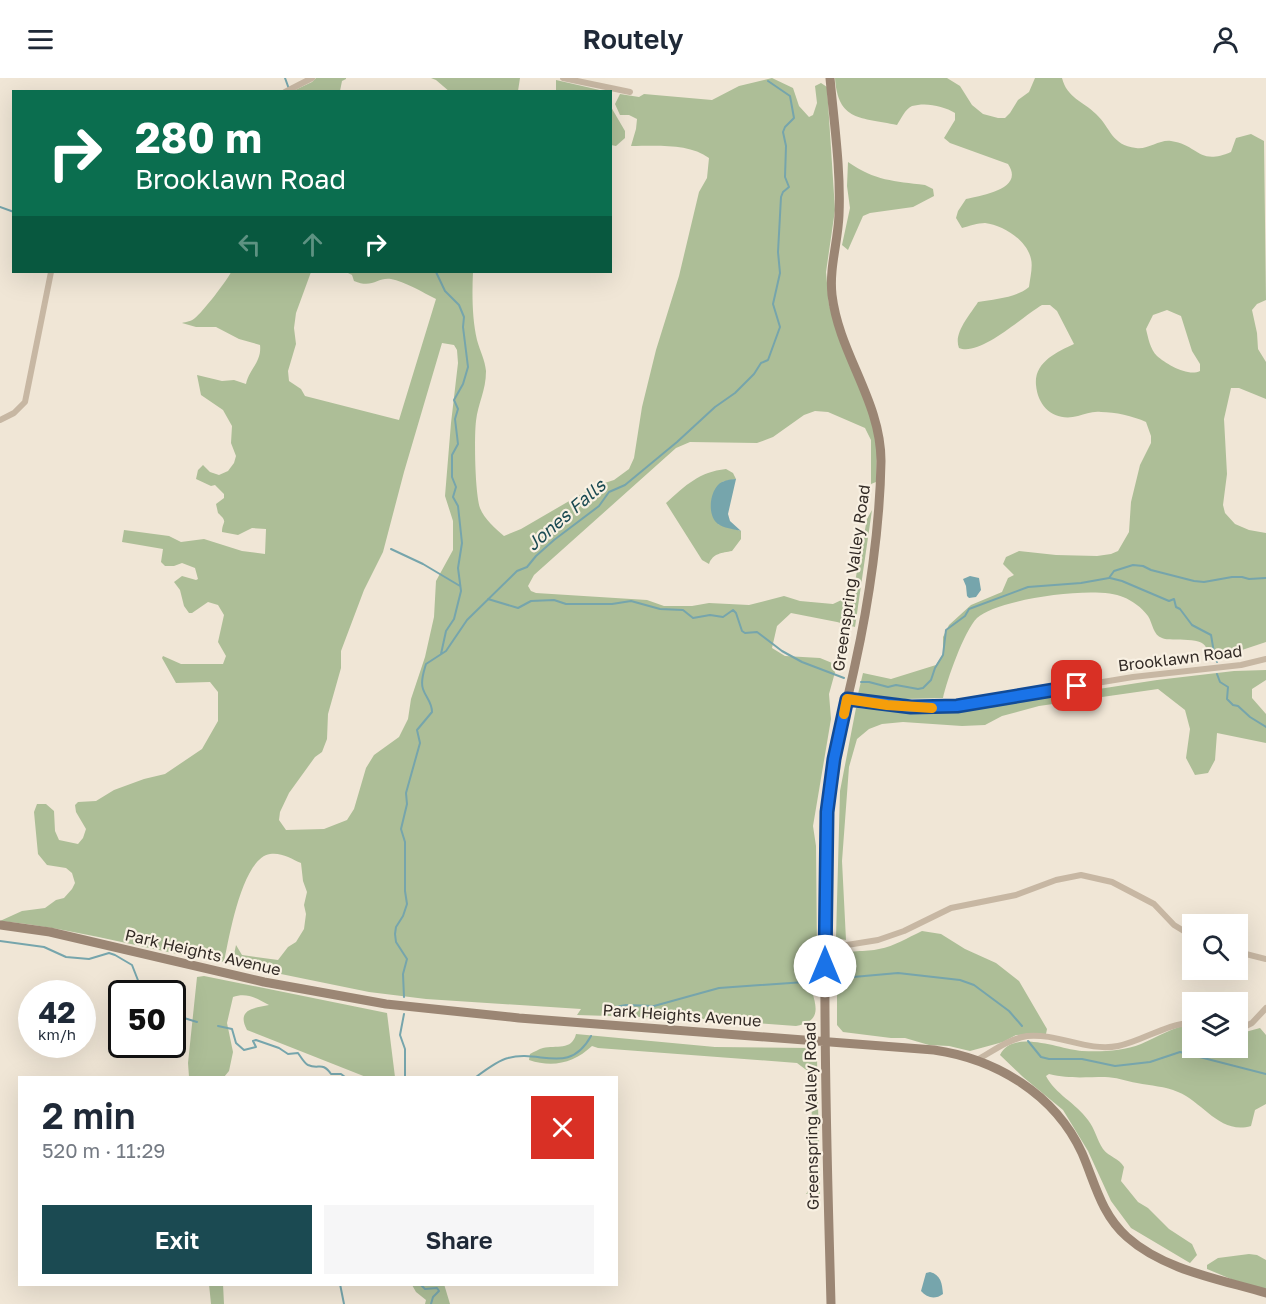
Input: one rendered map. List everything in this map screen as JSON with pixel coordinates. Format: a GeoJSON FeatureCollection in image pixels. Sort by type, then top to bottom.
{"type":"FeatureCollection","features":[{"type":"Feature","properties":{"kind":"main road","name":"Greenspring Valley Road"},"geometry":{"type":"LineString","coordinates":[[830,78],[839,196],[832,294],[842,333],[875,416],[881,446],[878,513],[860,642],[834,759],[827,812],[824,1041],[831,1304]]}},
{"type":"Feature","properties":{"kind":"main road","name":"Park Heights Avenue"},"geometry":{"type":"LineString","coordinates":[[0,925],[50,932],[264,982],[386,1004],[509,1017],[934,1050],[977,1059],[1016,1078],[1062,1119],[1082,1154],[1098,1197],[1107,1213],[1116,1226],[1132,1241],[1144,1250],[1178,1266],[1266,1293]]}},
{"type":"Feature","properties":{"kind":"street"},"geometry":{"type":"LineString","coordinates":[[288,89],[312,78]]}},
{"type":"Feature","properties":{"kind":"street"},"geometry":{"type":"LineString","coordinates":[[563,78],[630,92]]}},
{"type":"Feature","properties":{"kind":"street"},"geometry":{"type":"LineString","coordinates":[[0,420],[18,410],[25,402],[51,273]]}},
{"type":"Feature","properties":{"kind":"street","name":"Brooklawn Road"},"geometry":{"type":"LineString","coordinates":[[847,699],[911,707],[957,706],[1133,677],[1240,665],[1266,659]]}},
{"type":"Feature","properties":{"kind":"street"},"geometry":{"type":"LineString","coordinates":[[825,945],[847,945],[878,940],[904,931],[951,908],[1016,895],[1056,880],[1081,875],[1112,882],[1154,904],[1174,925],[1182,930]]}},
{"type":"Feature","properties":{"kind":"street"},"geometry":{"type":"LineString","coordinates":[[1248,954],[1266,959]]}},
{"type":"Feature","properties":{"kind":"street"},"geometry":{"type":"LineString","coordinates":[[1248,1025],[1266,1008]]}},
{"type":"Feature","properties":{"kind":"street"},"geometry":{"type":"LineString","coordinates":[[977,1059],[1006,1044],[1029,1036],[1105,1047],[1131,1042],[1182,1025]]}},
{"type":"Feature","properties":{"kind":"green space"},"geometry":{"type":"Polygon","coordinates":[[[316,78],[346,78],[342,81],[340,90],[295,90],[316,78]]]}},
{"type":"Feature","properties":{"kind":"green space"},"geometry":{"type":"Polygon","coordinates":[[[431,78],[520,78],[518,90],[448,90],[431,78]]]}},
{"type":"Feature","properties":{"kind":"green space"},"geometry":{"type":"Polygon","coordinates":[[[772,78],[793,88],[799,106],[809,117],[813,115],[817,103],[815,86],[821,83],[827,87],[835,210],[826,272],[829,305],[873,424],[877,451],[876,482],[871,484],[871,440],[865,428],[828,412],[815,411],[804,415],[773,437],[757,443],[690,442],[676,448],[534,575],[528,586],[536,593],[647,600],[664,606],[692,606],[709,603],[749,605],[784,596],[800,601],[833,604],[850,596],[854,587],[867,519],[872,510],[855,627],[791,613],[777,626],[772,648],[785,656],[820,658],[837,665],[829,694],[831,719],[813,826],[816,846],[817,951],[809,977],[816,1010],[813,1017],[796,1026],[705,1019],[577,1015],[581,1009],[426,999],[369,992],[232,964],[236,945],[242,955],[278,960],[288,947],[296,942],[304,929],[306,914],[304,905],[307,892],[301,863],[278,854],[270,854],[260,859],[244,884],[233,918],[224,962],[57,929],[0,921],[22,911],[45,908],[56,900],[64,898],[75,883],[72,873],[66,868],[47,865],[38,854],[34,812],[37,804],[46,804],[54,811],[55,831],[59,840],[78,844],[86,829],[76,812],[75,805],[78,802],[96,801],[114,790],[165,774],[202,749],[218,721],[218,692],[210,682],[176,683],[162,658],[163,656],[181,664],[223,664],[226,656],[218,642],[224,615],[218,605],[208,602],[192,613],[189,613],[184,606],[180,590],[174,582],[182,576],[198,579],[195,568],[182,563],[165,566],[161,562],[163,549],[122,542],[124,530],[169,536],[181,542],[204,539],[242,551],[265,554],[266,529],[252,528],[238,535],[222,532],[224,521],[218,513],[216,504],[224,498],[224,494],[215,485],[211,486],[196,479],[198,470],[203,465],[210,472],[219,475],[228,471],[236,456],[231,443],[232,426],[223,410],[201,395],[197,375],[246,384],[259,356],[260,345],[239,339],[216,327],[196,327],[182,323],[198,315],[230,273],[311,273],[296,313],[294,328],[296,344],[288,371],[289,381],[301,389],[305,396],[399,420],[436,299],[396,280],[386,279],[366,284],[354,281],[352,275],[348,273],[473,273],[474,323],[486,371],[475,429],[478,501],[484,516],[504,536],[521,529],[595,486],[614,480],[629,469],[634,458],[642,407],[656,350],[679,276],[699,192],[707,178],[709,158],[701,153],[672,146],[631,146],[637,119],[629,115],[620,115],[615,104],[620,94],[712,100],[739,86],[772,78]],[[442,343],[383,552],[364,590],[341,651],[341,668],[328,714],[327,739],[322,752],[315,757],[289,793],[280,812],[279,820],[286,830],[324,829],[347,820],[354,809],[366,768],[374,755],[399,737],[408,719],[411,699],[425,657],[434,617],[436,581],[453,550],[453,521],[445,496],[458,363],[457,350],[454,345],[442,343]]]}},
{"type":"Feature","properties":{"kind":"green space"},"geometry":{"type":"Polygon","coordinates":[[[835,78],[947,78],[960,86],[972,105],[983,114],[1005,118],[1018,100],[1029,92],[1035,78],[1062,78],[1064,85],[1072,95],[1101,119],[1116,140],[1128,146],[1140,148],[1171,141],[1212,157],[1231,152],[1236,138],[1251,134],[1264,141],[1266,300],[1257,304],[1252,310],[1258,349],[1266,362],[1266,399],[1239,388],[1231,388],[1224,419],[1227,474],[1223,505],[1225,513],[1235,524],[1249,530],[1266,533],[1266,642],[1204,660],[1207,651],[1205,645],[1192,640],[1159,637],[1150,619],[1130,600],[1110,594],[1071,593],[1005,605],[977,618],[962,644],[943,698],[905,699],[858,694],[863,673],[891,679],[936,665],[943,654],[943,637],[949,625],[971,605],[1002,592],[1008,578],[1014,575],[1003,564],[1006,557],[1019,551],[1097,556],[1118,551],[1129,532],[1131,502],[1140,465],[1151,443],[1151,436],[1146,422],[1130,416],[1092,412],[1062,417],[1055,415],[1044,406],[1037,393],[1036,377],[1039,370],[1048,359],[1074,344],[1057,311],[1050,305],[1042,305],[978,347],[959,348],[960,330],[978,302],[1012,296],[1029,287],[1031,259],[1029,252],[1019,240],[1006,230],[992,224],[982,223],[962,228],[956,218],[966,199],[991,193],[1006,185],[1012,173],[1008,164],[950,143],[944,138],[955,120],[955,113],[946,108],[935,105],[912,106],[897,125],[854,115],[846,110],[837,92],[835,78]],[[1167,310],[1153,315],[1146,329],[1150,343],[1157,356],[1171,366],[1183,371],[1200,371],[1200,364],[1192,351],[1181,316],[1167,310]]]}},
{"type":"Feature","properties":{"kind":"green space"},"geometry":{"type":"Polygon","coordinates":[[[556,80],[600,90],[556,90],[556,80]]]}},
{"type":"Feature","properties":{"kind":"green space"},"geometry":{"type":"Polygon","coordinates":[[[612,109],[625,131],[625,138],[616,146],[612,145],[612,109]]]}},
{"type":"Feature","properties":{"kind":"green space"},"geometry":{"type":"Polygon","coordinates":[[[848,162],[876,177],[925,185],[933,189],[934,196],[913,207],[863,216],[848,250],[842,245],[850,208],[847,186],[848,162]]]}},
{"type":"Feature","properties":{"kind":"green space"},"geometry":{"type":"Polygon","coordinates":[[[726,469],[733,473],[736,479],[722,482],[718,524],[741,531],[741,539],[732,551],[715,556],[709,564],[702,560],[666,503],[700,476],[726,469]]]}},
{"type":"Feature","properties":{"kind":"green space"},"geometry":{"type":"Polygon","coordinates":[[[1266,670],[1266,680],[1252,689],[1252,698],[1266,714],[1266,743],[1217,733],[1215,760],[1208,773],[1195,775],[1186,758],[1190,729],[1185,710],[1158,689],[1039,706],[1002,716],[985,725],[962,726],[903,722],[882,724],[869,729],[857,739],[849,767],[842,861],[846,940],[836,938],[840,791],[856,708],[922,712],[982,707],[1157,680],[1234,671],[1266,670]]]}},
{"type":"Feature","properties":{"kind":"green space"},"geometry":{"type":"Polygon","coordinates":[[[922,931],[941,934],[965,949],[996,963],[1019,981],[1047,1029],[1046,1034],[1016,1035],[1003,1042],[970,1051],[949,1046],[929,1045],[905,1038],[843,1032],[837,1025],[837,955],[885,948],[922,931]]]}},
{"type":"Feature","properties":{"kind":"green space"},"geometry":{"type":"Polygon","coordinates":[[[204,976],[387,1013],[395,1076],[363,1076],[247,1030],[244,1023],[245,1014],[253,1009],[269,1005],[256,998],[242,995],[233,997],[227,1023],[233,1052],[229,1071],[225,1076],[189,1076],[188,1063],[197,977],[204,976]]]}},
{"type":"Feature","properties":{"kind":"green space"},"geometry":{"type":"Polygon","coordinates":[[[1182,1026],[1182,1058],[1248,1058],[1248,1031],[1260,1028],[1266,1035],[1266,1104],[1255,1110],[1251,1126],[1240,1128],[1221,1122],[1187,1097],[1168,1088],[1109,1077],[1070,1077],[1049,1074],[1046,1076],[1088,1120],[1103,1149],[1122,1164],[1124,1167],[1121,1181],[1138,1202],[1148,1208],[1169,1229],[1192,1244],[1197,1255],[1190,1263],[1131,1228],[1111,1201],[1088,1151],[1063,1110],[1000,1055],[1006,1047],[1026,1042],[1082,1051],[1120,1050],[1141,1044],[1182,1026]]]}},
{"type":"Feature","properties":{"kind":"green space"},"geometry":{"type":"Polygon","coordinates":[[[576,1034],[715,1047],[809,1048],[814,1051],[817,1058],[820,1194],[806,1194],[812,1186],[813,1179],[811,1078],[809,1072],[797,1063],[592,1046],[570,1060],[555,1064],[529,1060],[530,1054],[540,1049],[571,1043],[576,1034]]]}},
{"type":"Feature","properties":{"kind":"green space"},"geometry":{"type":"Polygon","coordinates":[[[1249,1254],[1266,1260],[1266,1289],[1243,1284],[1207,1269],[1207,1265],[1218,1258],[1249,1254]]]}},
{"type":"Feature","properties":{"kind":"green space"},"geometry":{"type":"Polygon","coordinates":[[[209,1286],[223,1286],[224,1304],[211,1304],[209,1286]]]}},
{"type":"Feature","properties":{"kind":"green space"},"geometry":{"type":"Polygon","coordinates":[[[413,1286],[445,1286],[450,1304],[425,1304],[426,1300],[413,1286]]]}},
{"type":"Feature","properties":{"kind":"water"},"geometry":{"type":"Polygon","coordinates":[[[736,479],[728,514],[730,521],[741,531],[718,524],[714,520],[711,508],[712,496],[718,485],[736,479]]]}},
{"type":"Feature","properties":{"kind":"water"},"geometry":{"type":"Polygon","coordinates":[[[970,576],[979,578],[981,590],[976,597],[969,598],[963,579],[970,576]]]}},
{"type":"Feature","properties":{"kind":"water"},"geometry":{"type":"Polygon","coordinates":[[[930,1272],[939,1277],[943,1294],[934,1298],[928,1297],[921,1291],[926,1273],[930,1272]]]}},
{"type":"Feature","properties":{"kind":"waterway"},"geometry":{"type":"LineString","coordinates":[[285,78],[289,89]]}},
{"type":"Feature","properties":{"kind":"waterway","name":"Jones Falls"},"geometry":{"type":"LineString","coordinates":[[404,997],[403,974],[407,959],[396,942],[395,934],[407,904],[405,842],[401,829],[407,804],[406,793],[420,743],[417,730],[432,712],[422,686],[426,664],[446,651],[467,620],[517,571],[527,567],[554,540],[599,506],[609,492],[625,485],[677,442],[715,407],[735,393],[754,374],[761,363],[768,360],[780,327],[773,304],[780,273],[778,252],[781,197],[789,187],[785,177],[786,146],[783,132],[794,118],[790,96],[768,81]]}},
{"type":"Feature","properties":{"kind":"waterway"},"geometry":{"type":"LineString","coordinates":[[0,207],[12,211]]}},
{"type":"Feature","properties":{"kind":"waterway"},"geometry":{"type":"LineString","coordinates":[[436,273],[445,291],[459,305],[464,317],[468,367],[463,384],[454,400],[458,409],[455,419],[458,444],[452,455],[452,477],[456,487],[453,497],[458,506],[462,543],[458,568],[461,591],[454,619],[446,631],[441,654]]}},
{"type":"Feature","properties":{"kind":"waterway"},"geometry":{"type":"LineString","coordinates":[[391,549],[423,564],[460,586]]}},
{"type":"Feature","properties":{"kind":"waterway"},"geometry":{"type":"LineString","coordinates":[[861,682],[888,687],[896,685],[923,688],[931,680],[943,655],[946,630],[965,616],[969,609],[1028,587],[1081,583],[1109,578],[1114,571],[1133,565],[1204,582],[1232,577],[1266,578]]}},
{"type":"Feature","properties":{"kind":"waterway"},"geometry":{"type":"LineString","coordinates":[[1110,578],[1169,601],[1174,599],[1176,607],[1192,625],[1211,635],[1217,662]]}},
{"type":"Feature","properties":{"kind":"waterway"},"geometry":{"type":"LineString","coordinates":[[488,599],[518,608],[531,601],[554,600],[566,604],[612,604],[631,601],[660,609],[683,610],[693,618],[710,615],[723,617],[733,610],[745,633],[757,632],[782,651],[802,662],[844,678]]}},
{"type":"Feature","properties":{"kind":"waterway"},"geometry":{"type":"LineString","coordinates":[[1217,674],[1220,682],[1228,687],[1227,699],[1266,727]]}},
{"type":"Feature","properties":{"kind":"waterway"},"geometry":{"type":"LineString","coordinates":[[0,941],[44,947],[66,957],[89,959],[109,953],[132,965],[138,980]]}},
{"type":"Feature","properties":{"kind":"waterway"},"geometry":{"type":"LineString","coordinates":[[842,978],[898,973],[960,980],[974,985],[1009,1011],[1022,1026]]}},
{"type":"Feature","properties":{"kind":"waterway"},"geometry":{"type":"LineString","coordinates":[[605,1013],[615,1007],[654,1006],[719,988],[805,982]]}},
{"type":"Feature","properties":{"kind":"waterway","name":"Jones Falls"},"geometry":{"type":"LineString","coordinates":[[404,1014],[400,1035],[405,1049],[405,1076]]}},
{"type":"Feature","properties":{"kind":"waterway"},"geometry":{"type":"LineString","coordinates":[[186,1019],[197,1022]]}},
{"type":"Feature","properties":{"kind":"waterway"},"geometry":{"type":"LineString","coordinates":[[218,1026],[232,1029],[236,1043],[244,1050],[256,1047],[253,1041],[256,1040],[279,1048],[288,1054],[298,1053],[308,1065],[323,1067],[331,1074],[344,1076]]}},
{"type":"Feature","properties":{"kind":"waterway"},"geometry":{"type":"LineString","coordinates":[[477,1076],[508,1058],[531,1056],[553,1059],[573,1055],[591,1036]]}},
{"type":"Feature","properties":{"kind":"waterway"},"geometry":{"type":"LineString","coordinates":[[1028,1041],[1041,1057],[1049,1059],[1082,1059],[1115,1066],[1150,1062],[1180,1052],[1266,1074]]}},
{"type":"Feature","properties":{"kind":"waterway"},"geometry":{"type":"LineString","coordinates":[[340,1286],[344,1304]]}},
{"type":"Feature","properties":{"kind":"waterway","name":"Jones Falls"},"geometry":{"type":"LineString","coordinates":[[422,1286],[425,1289],[437,1288],[439,1291],[433,1297],[431,1304]]}},
{"type":"Feature","properties":{"kind":"slow traffic"},"geometry":{"type":"LineString","coordinates":[[844,714],[847,699],[932,708]]}},
{"type":"Feature","properties":{"kind":"route"},"geometry":{"type":"LineString","coordinates":[[825,966],[827,812],[834,759],[847,699],[887,705],[935,708],[981,703],[1077,686]]}}]}
